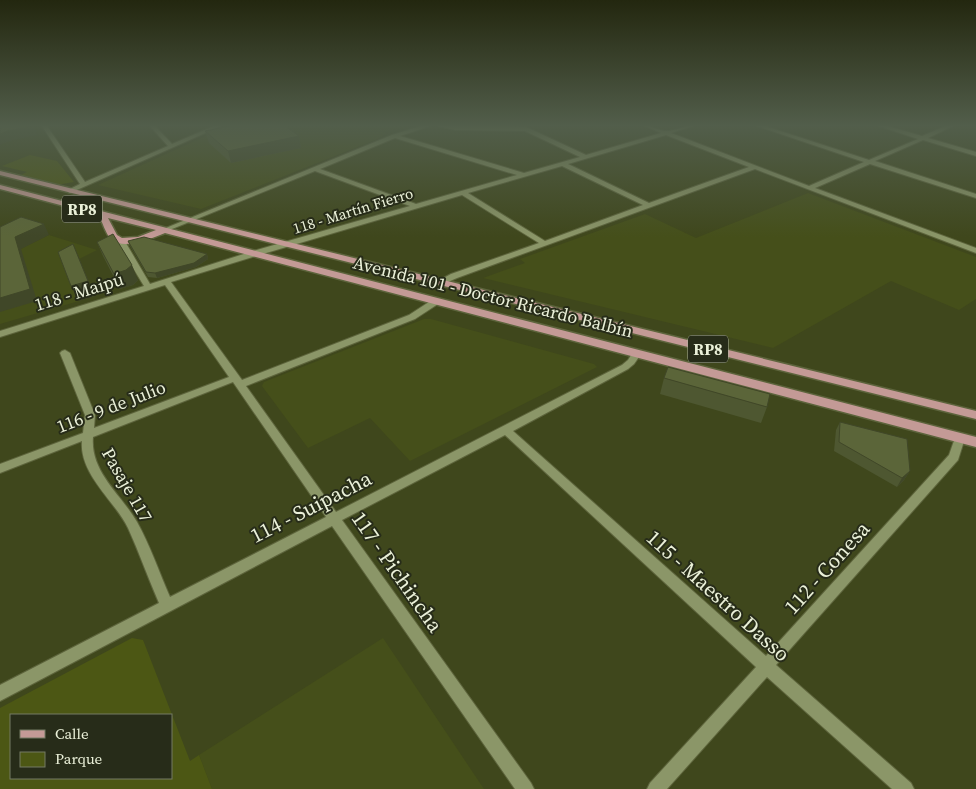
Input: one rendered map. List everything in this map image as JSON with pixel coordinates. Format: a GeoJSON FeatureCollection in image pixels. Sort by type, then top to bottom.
{"type":"FeatureCollection","features":[{"type":"Feature","properties":{"kind":"main road","name":"Avenida 101 - Doctor Ricardo Balbín"},"geometry":{"type":"LineString","coordinates":[[0,173],[976,415]]}},
{"type":"Feature","properties":{"kind":"main road","name":"Avenida 101 - Doctor Ricardo Balbín"},"geometry":{"type":"LineString","coordinates":[[0,187],[976,442]]}},
{"type":"Feature","properties":{"kind":"main road"},"geometry":{"type":"LineString","coordinates":[[101,214],[109,224],[114,236],[120,240],[135,240],[165,230]]}},
{"type":"Feature","properties":{"kind":"street"},"geometry":{"type":"LineString","coordinates":[[69,163],[84,185]]}},
{"type":"Feature","properties":{"kind":"street"},"geometry":{"type":"LineString","coordinates":[[70,191],[135,163]]}},
{"type":"Feature","properties":{"kind":"street"},"geometry":{"type":"LineString","coordinates":[[165,230],[331,163]]}},
{"type":"Feature","properties":{"kind":"street"},"geometry":{"type":"LineString","coordinates":[[483,163],[524,175]]}},
{"type":"Feature","properties":{"kind":"street","name":"118 - Martín Fierro"},"geometry":{"type":"LineString","coordinates":[[167,282],[253,254],[567,163]]}},
{"type":"Feature","properties":{"kind":"street"},"geometry":{"type":"LineString","coordinates":[[744,163],[976,251]]}},
{"type":"Feature","properties":{"kind":"street"},"geometry":{"type":"LineString","coordinates":[[809,188],[866,163]]}},
{"type":"Feature","properties":{"kind":"street"},"geometry":{"type":"LineString","coordinates":[[871,163],[976,196]]}},
{"type":"Feature","properties":{"kind":"street"},"geometry":{"type":"LineString","coordinates":[[563,164],[649,206]]}},
{"type":"Feature","properties":{"kind":"street"},"geometry":{"type":"LineString","coordinates":[[441,282],[755,167]]}},
{"type":"Feature","properties":{"kind":"street"},"geometry":{"type":"LineString","coordinates":[[314,170],[418,207]]}},
{"type":"Feature","properties":{"kind":"street"},"geometry":{"type":"LineString","coordinates":[[463,193],[544,243]]}},
{"type":"Feature","properties":{"kind":"street"},"geometry":{"type":"LineString","coordinates":[[120,240],[149,288]]}},
{"type":"Feature","properties":{"kind":"street","name":"118 - Maipú"},"geometry":{"type":"LineString","coordinates":[[0,334],[167,282]]}},
{"type":"Feature","properties":{"kind":"street","name":"117 - Pichincha"},"geometry":{"type":"LineString","coordinates":[[167,282],[525,789]]}},
{"type":"Feature","properties":{"kind":"street","name":"116 - 9 de Julio"},"geometry":{"type":"LineString","coordinates":[[0,469],[89,434],[237,382],[412,317],[435,302]]}},
{"type":"Feature","properties":{"kind":"street","name":"Pasaje 117"},"geometry":{"type":"LineString","coordinates":[[65,353],[90,415],[87,446],[89,459],[101,481],[132,524],[166,604]]}},
{"type":"Feature","properties":{"kind":"street","name":"114 - Suipacha"},"geometry":{"type":"LineString","coordinates":[[0,693],[166,604],[625,367],[636,354]]}},
{"type":"Feature","properties":{"kind":"street","name":"115 - Maestro Dasso"},"geometry":{"type":"LineString","coordinates":[[506,430],[767,667],[905,789]]}},
{"type":"Feature","properties":{"kind":"street","name":"112 - Conesa"},"geometry":{"type":"LineString","coordinates":[[656,789],[954,457],[960,438]]}},
{"type":"Feature","properties":{"kind":"shaded area"},"geometry":{"type":"Polygon","coordinates":[[[147,163],[317,163],[201,209],[98,185],[147,163]]]}},
{"type":"Feature","properties":{"kind":"shaded area"},"geometry":{"type":"Polygon","coordinates":[[[808,193],[976,257],[976,299],[959,310],[891,281],[773,348],[483,278],[525,263],[520,259],[645,214],[696,238],[808,193]]]}},
{"type":"Feature","properties":{"kind":"shaded area"},"geometry":{"type":"Polygon","coordinates":[[[49,235],[97,250],[65,266],[79,301],[0,324],[0,259],[49,235]]]}},
{"type":"Feature","properties":{"kind":"shaded area"},"geometry":{"type":"Polygon","coordinates":[[[424,319],[431,319],[594,364],[597,367],[410,461],[370,418],[308,448],[262,386],[264,382],[424,319]]]}},
{"type":"Feature","properties":{"kind":"shaded area"},"geometry":{"type":"Polygon","coordinates":[[[383,638],[484,789],[212,789],[199,755],[383,638]]]}},
{"type":"Feature","properties":{"kind":"green space"},"geometry":{"type":"Polygon","coordinates":[[[10,163],[58,163],[74,182],[56,185],[19,176],[27,172],[2,166],[10,163]]]}},
{"type":"Feature","properties":{"kind":"green space"},"geometry":{"type":"Polygon","coordinates":[[[132,638],[143,640],[172,714],[10,714],[10,779],[172,779],[172,715],[190,761],[199,755],[212,789],[0,789],[0,708],[132,638]]]}},
{"type":"Feature","properties":{"kind":"building"},"geometry":{"type":"Polygon","coordinates":[[[21,217],[44,224],[15,237],[30,289],[0,298],[0,227],[21,217]]]}},
{"type":"Feature","properties":{"kind":"building"},"geometry":{"type":"Polygon","coordinates":[[[113,234],[132,265],[126,270],[114,274],[97,242],[113,234]]]}},
{"type":"Feature","properties":{"kind":"building"},"geometry":{"type":"Polygon","coordinates":[[[144,237],[207,254],[194,263],[155,273],[146,272],[128,241],[144,237]]]}},
{"type":"Feature","properties":{"kind":"building"},"geometry":{"type":"Polygon","coordinates":[[[73,244],[88,281],[71,286],[58,252],[73,244]]]}},
{"type":"Feature","properties":{"kind":"building"},"geometry":{"type":"Polygon","coordinates":[[[668,367],[770,394],[767,407],[664,378],[668,367]]]}},
{"type":"Feature","properties":{"kind":"building"},"geometry":{"type":"Polygon","coordinates":[[[840,422],[907,439],[910,471],[902,478],[839,442],[840,422]]]}}]}
